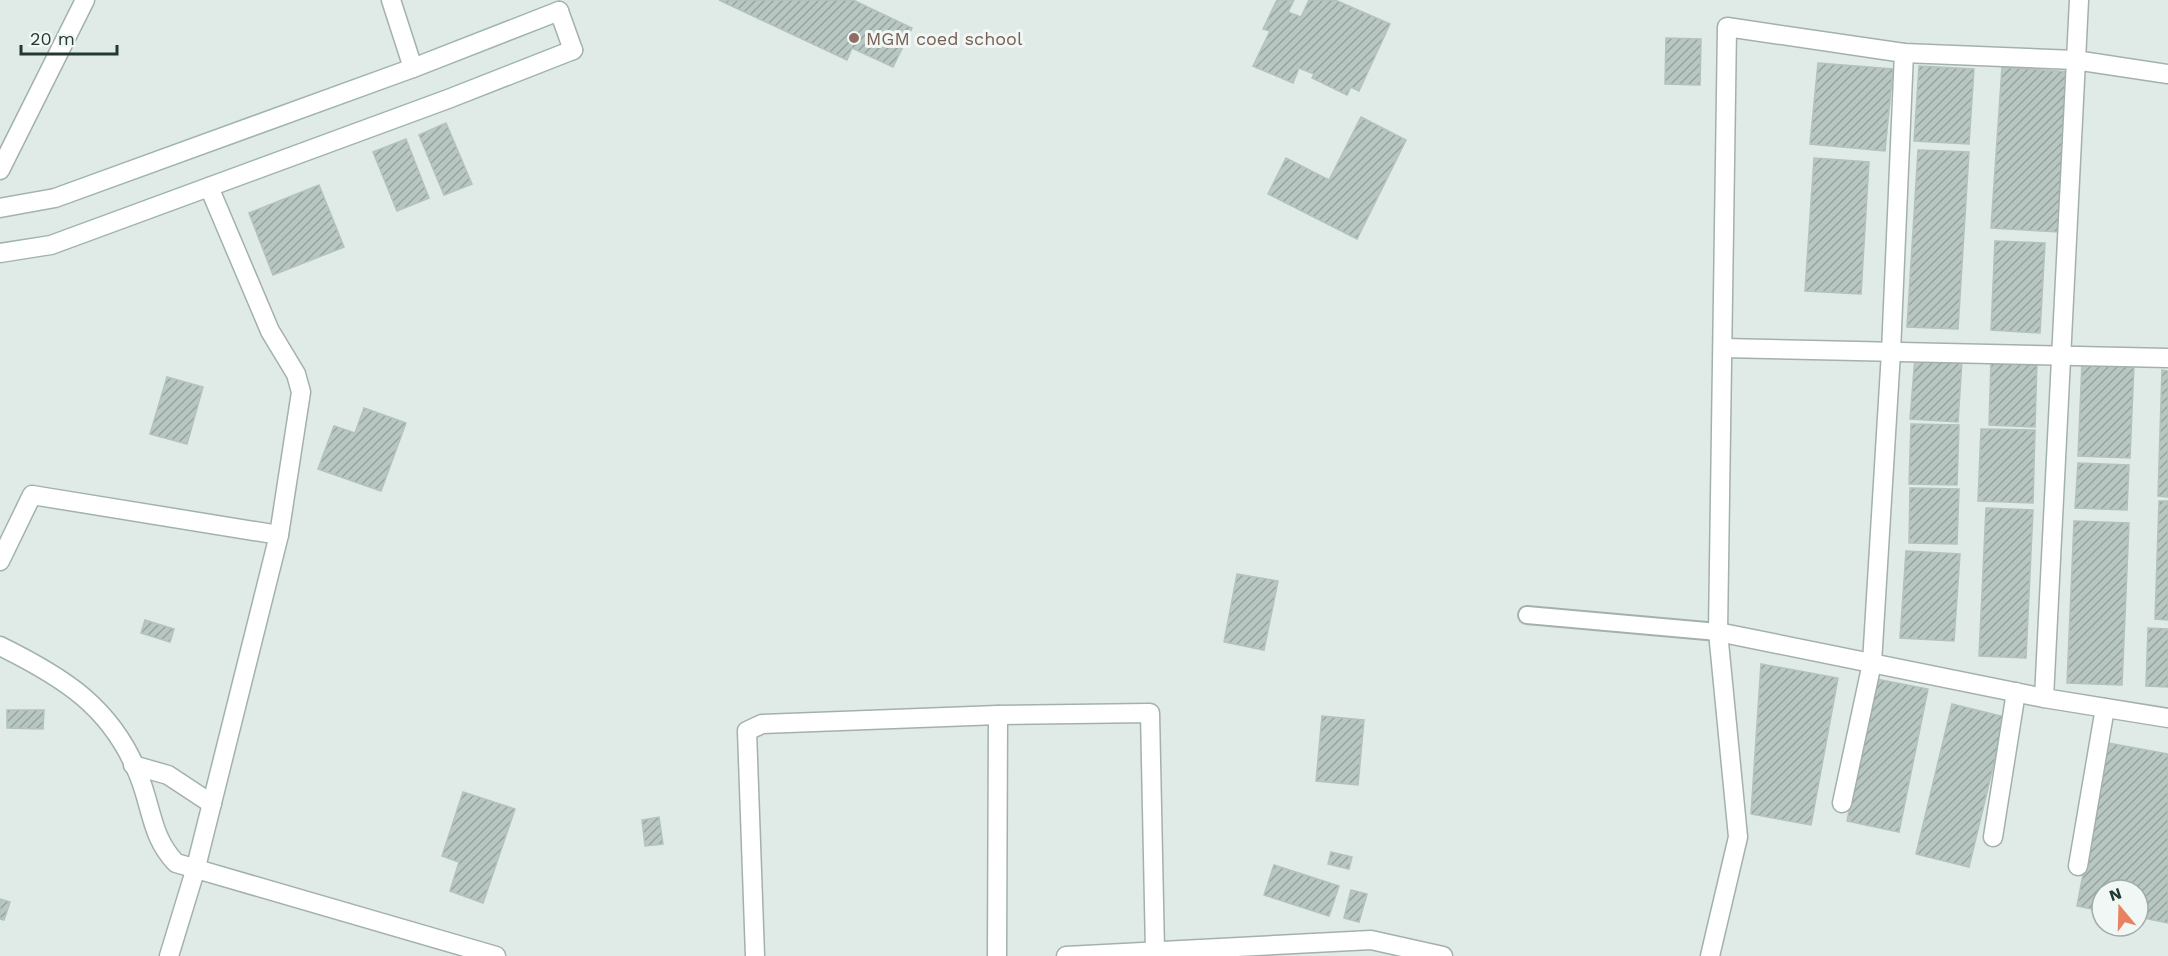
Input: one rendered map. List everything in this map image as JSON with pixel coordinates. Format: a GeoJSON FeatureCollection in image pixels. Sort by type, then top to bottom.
{"type":"FeatureCollection","features":[{"type":"Feature","properties":{"kind":"street"},"geometry":{"type":"LineString","coordinates":[[0,170],[85,0]]}},
{"type":"Feature","properties":{"kind":"street"},"geometry":{"type":"LineString","coordinates":[[391,0],[412,68]]}},
{"type":"Feature","properties":{"kind":"street"},"geometry":{"type":"LineString","coordinates":[[2044,698],[2079,0]]}},
{"type":"Feature","properties":{"kind":"street"},"geometry":{"type":"LineString","coordinates":[[0,208],[55,198],[412,68],[559,11],[573,50],[51,245],[0,253]]}},
{"type":"Feature","properties":{"kind":"street"},"geometry":{"type":"LineString","coordinates":[[1710,956],[1738,837],[1718,632],[1727,27],[1904,53],[2075,60],[2168,74]]}},
{"type":"Feature","properties":{"kind":"street"},"geometry":{"type":"LineString","coordinates":[[1842,803],[1872,663],[1891,352],[1904,53]]}},
{"type":"Feature","properties":{"kind":"street"},"geometry":{"type":"LineString","coordinates":[[169,956],[195,871],[279,535],[301,392],[296,374],[270,331],[209,187]]}},
{"type":"Feature","properties":{"kind":"street"},"geometry":{"type":"LineString","coordinates":[[1723,348],[2168,358]]}},
{"type":"Feature","properties":{"kind":"street"},"geometry":{"type":"LineString","coordinates":[[0,561],[32,495],[279,535]]}},
{"type":"Feature","properties":{"kind":"street"},"geometry":{"type":"LineString","coordinates":[[1718,632],[2044,698],[2168,718]]}},
{"type":"Feature","properties":{"kind":"street"},"geometry":{"type":"LineString","coordinates":[[0,646],[51,671],[85,695],[112,726],[139,775],[159,843],[176,863],[195,871],[496,956]]}},
{"type":"Feature","properties":{"kind":"street"},"geometry":{"type":"LineString","coordinates":[[1993,837],[2016,692]]}},
{"type":"Feature","properties":{"kind":"street"},"geometry":{"type":"LineString","coordinates":[[2078,866],[2105,708]]}},
{"type":"Feature","properties":{"kind":"street"},"geometry":{"type":"LineString","coordinates":[[755,956],[747,731],[762,724],[998,715],[1150,713],[1155,951]]}},
{"type":"Feature","properties":{"kind":"street"},"geometry":{"type":"LineString","coordinates":[[997,956],[998,715]]}},
{"type":"Feature","properties":{"kind":"street"},"geometry":{"type":"LineString","coordinates":[[133,765],[168,775],[212,804]]}},
{"type":"Feature","properties":{"kind":"street"},"geometry":{"type":"LineString","coordinates":[[1066,956],[1371,940],[1443,956]]}},
{"type":"Feature","properties":{"kind":"lane"},"geometry":{"type":"LineString","coordinates":[[1527,615],[1718,632]]}},
{"type":"Feature","properties":{"kind":"building","name":"MGM coed school"},"geometry":{"type":"Polygon","coordinates":[[[719,0],[853,0],[912,28],[893,67],[852,48],[847,60],[719,0]]]}},
{"type":"Feature","properties":{"kind":"building"},"geometry":{"type":"Polygon","coordinates":[[[1277,0],[1294,0],[1288,12],[1301,17],[1309,0],[1335,0],[1390,24],[1359,91],[1351,87],[1347,95],[1312,78],[1314,74],[1299,68],[1293,83],[1253,66],[1270,31],[1263,29],[1277,0]]]}},
{"type":"Feature","properties":{"kind":"building"},"geometry":{"type":"Polygon","coordinates":[[[1666,38],[1701,39],[1700,85],[1665,84],[1666,38]]]}},
{"type":"Feature","properties":{"kind":"building"},"geometry":{"type":"Polygon","coordinates":[[[1818,63],[1893,69],[1885,151],[1810,144],[1818,63]]]}},
{"type":"Feature","properties":{"kind":"building"},"geometry":{"type":"Polygon","coordinates":[[[1919,66],[1974,69],[1969,144],[1914,141],[1919,66]]]}},
{"type":"Feature","properties":{"kind":"building"},"geometry":{"type":"Polygon","coordinates":[[[2002,67],[2070,72],[2059,232],[1991,228],[2002,67]]]}},
{"type":"Feature","properties":{"kind":"building"},"geometry":{"type":"Polygon","coordinates":[[[1361,117],[1406,140],[1357,239],[1268,194],[1286,158],[1329,180],[1361,117]]]}},
{"type":"Feature","properties":{"kind":"building"},"geometry":{"type":"Polygon","coordinates":[[[446,123],[472,184],[444,195],[419,135],[446,123]]]}},
{"type":"Feature","properties":{"kind":"building"},"geometry":{"type":"Polygon","coordinates":[[[406,139],[429,198],[397,211],[373,152],[406,139]]]}},
{"type":"Feature","properties":{"kind":"building"},"geometry":{"type":"Polygon","coordinates":[[[1918,150],[1969,152],[1958,329],[1907,327],[1918,150]]]}},
{"type":"Feature","properties":{"kind":"building"},"geometry":{"type":"Polygon","coordinates":[[[1814,158],[1869,162],[1861,294],[1805,291],[1814,158]]]}},
{"type":"Feature","properties":{"kind":"building"},"geometry":{"type":"Polygon","coordinates":[[[319,185],[344,247],[273,275],[249,213],[319,185]]]}},
{"type":"Feature","properties":{"kind":"building"},"geometry":{"type":"Polygon","coordinates":[[[1995,241],[2045,243],[2040,333],[1991,330],[1995,241]]]}},
{"type":"Feature","properties":{"kind":"building"},"geometry":{"type":"Polygon","coordinates":[[[1915,357],[1962,360],[1958,422],[1910,419],[1915,357]]]}},
{"type":"Feature","properties":{"kind":"building"},"geometry":{"type":"Polygon","coordinates":[[[1991,361],[2037,362],[2035,427],[1989,425],[1991,361]]]}},
{"type":"Feature","properties":{"kind":"building"},"geometry":{"type":"Polygon","coordinates":[[[2082,362],[2134,364],[2130,458],[2078,456],[2082,362]]]}},
{"type":"Feature","properties":{"kind":"building"},"geometry":{"type":"Polygon","coordinates":[[[2162,370],[2168,371],[2168,497],[2158,496],[2162,370]]]}},
{"type":"Feature","properties":{"kind":"building"},"geometry":{"type":"Polygon","coordinates":[[[167,377],[203,387],[187,444],[150,434],[167,377]]]}},
{"type":"Feature","properties":{"kind":"building"},"geometry":{"type":"Polygon","coordinates":[[[364,408],[406,423],[381,491],[318,469],[334,426],[355,433],[364,408]]]}},
{"type":"Feature","properties":{"kind":"building"},"geometry":{"type":"Polygon","coordinates":[[[1911,424],[1959,425],[1957,485],[1909,484],[1911,424]]]}},
{"type":"Feature","properties":{"kind":"building"},"geometry":{"type":"Polygon","coordinates":[[[1981,429],[2035,430],[2033,503],[1978,501],[1981,429]]]}},
{"type":"Feature","properties":{"kind":"building"},"geometry":{"type":"Polygon","coordinates":[[[2078,463],[2129,465],[2127,510],[2075,508],[2078,463]]]}},
{"type":"Feature","properties":{"kind":"building"},"geometry":{"type":"Polygon","coordinates":[[[1910,488],[1959,489],[1957,544],[1909,543],[1910,488]]]}},
{"type":"Feature","properties":{"kind":"building"},"geometry":{"type":"Polygon","coordinates":[[[2159,501],[2168,501],[2168,620],[2155,619],[2159,501]]]}},
{"type":"Feature","properties":{"kind":"building"},"geometry":{"type":"Polygon","coordinates":[[[1986,508],[2033,510],[2026,658],[1979,656],[1986,508]]]}},
{"type":"Feature","properties":{"kind":"building"},"geometry":{"type":"Polygon","coordinates":[[[2074,521],[2129,523],[2122,685],[2067,683],[2074,521]]]}},
{"type":"Feature","properties":{"kind":"building"},"geometry":{"type":"Polygon","coordinates":[[[1906,551],[1960,554],[1954,641],[1900,638],[1906,551]]]}},
{"type":"Feature","properties":{"kind":"building"},"geometry":{"type":"Polygon","coordinates":[[[1237,574],[1278,581],[1264,650],[1224,642],[1237,574]]]}},
{"type":"Feature","properties":{"kind":"building"},"geometry":{"type":"Polygon","coordinates":[[[145,620],[174,629],[170,642],[141,633],[145,620]]]}},
{"type":"Feature","properties":{"kind":"building"},"geometry":{"type":"Polygon","coordinates":[[[2148,628],[2168,629],[2168,687],[2146,686],[2148,628]]]}},
{"type":"Feature","properties":{"kind":"building"},"geometry":{"type":"Polygon","coordinates":[[[1761,664],[1838,678],[1811,825],[1751,814],[1761,664]]]}},
{"type":"Feature","properties":{"kind":"building"},"geometry":{"type":"Polygon","coordinates":[[[1876,679],[1928,689],[1899,832],[1847,821],[1876,679]]]}},
{"type":"Feature","properties":{"kind":"building"},"geometry":{"type":"Polygon","coordinates":[[[1952,704],[2005,717],[1969,867],[1916,854],[1952,704]]]}},
{"type":"Feature","properties":{"kind":"building"},"geometry":{"type":"Polygon","coordinates":[[[7,710],[44,710],[43,729],[7,728],[7,710]]]}},
{"type":"Feature","properties":{"kind":"building"},"geometry":{"type":"Polygon","coordinates":[[[1322,716],[1364,720],[1358,785],[1316,781],[1322,716]]]}},
{"type":"Feature","properties":{"kind":"building"},"geometry":{"type":"Polygon","coordinates":[[[2108,743],[2168,754],[2168,923],[2150,919],[2150,878],[2090,878],[2090,909],[2077,906],[2108,743]]]}},
{"type":"Feature","properties":{"kind":"building"},"geometry":{"type":"Polygon","coordinates":[[[463,792],[515,809],[483,903],[450,891],[459,862],[442,856],[463,792]]]}},
{"type":"Feature","properties":{"kind":"building"},"geometry":{"type":"Polygon","coordinates":[[[659,817],[663,844],[645,846],[642,820],[659,817]]]}},
{"type":"Feature","properties":{"kind":"building"},"geometry":{"type":"Polygon","coordinates":[[[1331,852],[1352,857],[1349,869],[1328,864],[1331,852]]]}},
{"type":"Feature","properties":{"kind":"building"},"geometry":{"type":"Polygon","coordinates":[[[1274,865],[1339,886],[1329,916],[1264,895],[1274,865]]]}},
{"type":"Feature","properties":{"kind":"building"},"geometry":{"type":"Polygon","coordinates":[[[1351,890],[1367,894],[1359,922],[1344,918],[1351,890]]]}},
{"type":"Feature","properties":{"kind":"building"},"geometry":{"type":"Polygon","coordinates":[[[0,899],[10,902],[4,920],[0,919],[0,899]]]}},
{"type":"Feature","properties":{"kind":"place","name":"MGM coed school"},"geometry":{"type":"Point","coordinates":[854,38]}}]}
